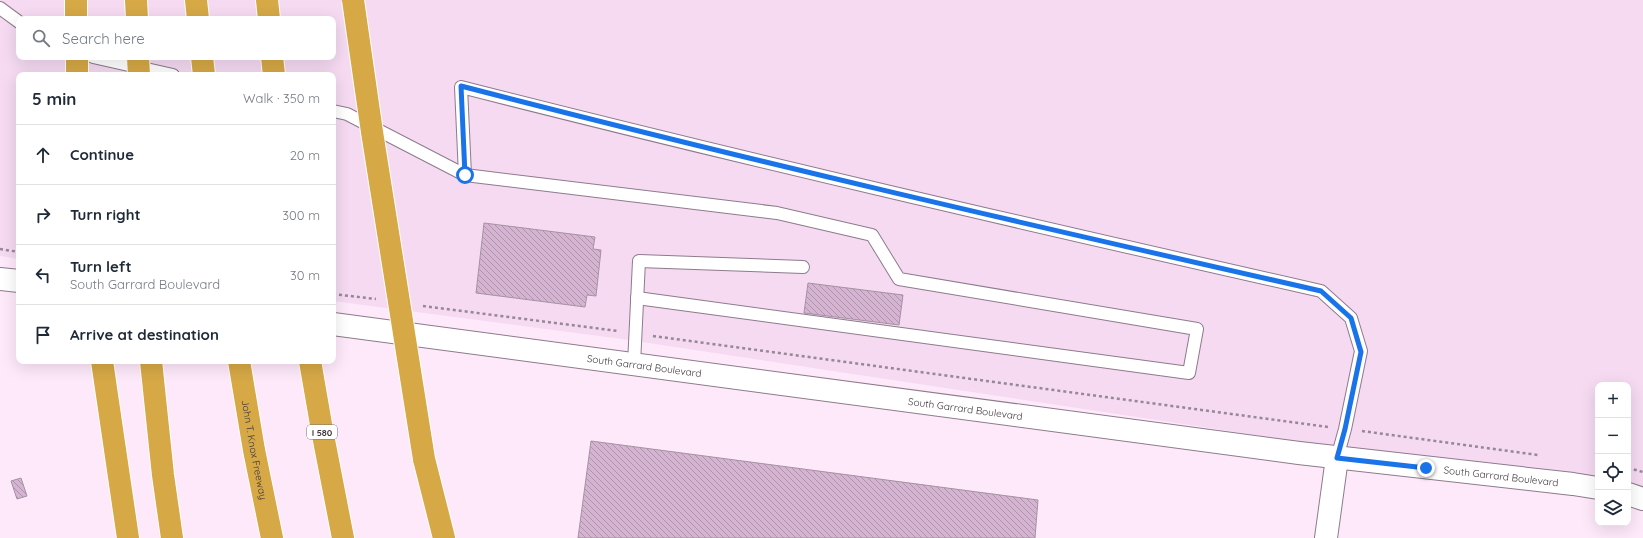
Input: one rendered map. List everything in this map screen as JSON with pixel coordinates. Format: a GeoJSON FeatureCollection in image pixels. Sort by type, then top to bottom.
{"type":"FeatureCollection","features":[{"type":"Feature","properties":{"kind":"highway"},"geometry":{"type":"LineString","coordinates":[[76,0],[76,16]]}},
{"type":"Feature","properties":{"kind":"highway"},"geometry":{"type":"LineString","coordinates":[[136,0],[137,16]]}},
{"type":"Feature","properties":{"kind":"highway"},"geometry":{"type":"LineString","coordinates":[[196,0],[198,16]]}},
{"type":"Feature","properties":{"kind":"highway"},"geometry":{"type":"LineString","coordinates":[[266,0],[268,16]]}},
{"type":"Feature","properties":{"kind":"highway"},"geometry":{"type":"LineString","coordinates":[[353,0],[373,140],[424,459],[432,538]]}},
{"type":"Feature","properties":{"kind":"highway"},"geometry":{"type":"LineString","coordinates":[[77,60],[77,72]]}},
{"type":"Feature","properties":{"kind":"highway"},"geometry":{"type":"LineString","coordinates":[[138,60],[139,72]]}},
{"type":"Feature","properties":{"kind":"highway"},"geometry":{"type":"LineString","coordinates":[[202,60],[204,72]]}},
{"type":"Feature","properties":{"kind":"highway"},"geometry":{"type":"LineString","coordinates":[[272,60],[274,72]]}},
{"type":"Feature","properties":{"kind":"highway"},"geometry":{"type":"LineString","coordinates":[[102,364],[128,538]]}},
{"type":"Feature","properties":{"kind":"highway"},"geometry":{"type":"LineString","coordinates":[[151,364],[163,475],[172,538]]}},
{"type":"Feature","properties":{"kind":"highway","name":"John T. Knox Freeway"},"geometry":{"type":"LineString","coordinates":[[240,364],[272,538]]}},
{"type":"Feature","properties":{"kind":"highway","name":"I 580"},"geometry":{"type":"LineString","coordinates":[[311,364],[343,538]]}},
{"type":"Feature","properties":{"kind":"highway"},"geometry":{"type":"LineString","coordinates":[[424,459],[444,538]]}},
{"type":"Feature","properties":{"kind":"street"},"geometry":{"type":"LineString","coordinates":[[0,279],[16,282]]}},
{"type":"Feature","properties":{"kind":"street","name":"South Garrard Boulevard"},"geometry":{"type":"LineString","coordinates":[[336,324],[1337,458],[1595,488]]}},
{"type":"Feature","properties":{"kind":"street"},"geometry":{"type":"LineString","coordinates":[[1326,538],[1337,458]]}},
{"type":"Feature","properties":{"kind":"street"},"geometry":{"type":"LineString","coordinates":[[1631,495],[1643,499]]}},
{"type":"Feature","properties":{"kind":"lane"},"geometry":{"type":"LineString","coordinates":[[0,8],[16,20]]}},
{"type":"Feature","properties":{"kind":"lane"},"geometry":{"type":"LineString","coordinates":[[106,60],[160,72]]}},
{"type":"Feature","properties":{"kind":"lane"},"geometry":{"type":"LineString","coordinates":[[465,175],[461,86],[667,139],[1063,233],[1321,291],[1351,318],[1361,352],[1345,429],[1337,458]]}},
{"type":"Feature","properties":{"kind":"lane"},"geometry":{"type":"LineString","coordinates":[[336,112],[347,114],[465,175],[777,213],[872,235],[899,279],[1197,329],[1189,373],[637,298]]}},
{"type":"Feature","properties":{"kind":"lane"},"geometry":{"type":"LineString","coordinates":[[634,364],[639,261],[803,267]]}},
{"type":"Feature","properties":{"kind":"path"},"geometry":{"type":"LineString","coordinates":[[0,250],[16,252]]}},
{"type":"Feature","properties":{"kind":"path"},"geometry":{"type":"LineString","coordinates":[[336,294],[380,300]]}},
{"type":"Feature","properties":{"kind":"path"},"geometry":{"type":"LineString","coordinates":[[418,305],[1543,455]]}},
{"type":"Feature","properties":{"kind":"shaded area"},"geometry":{"type":"Polygon","coordinates":[[[0,0],[1643,0],[1643,494],[1631,492],[1631,382],[1595,382],[1595,487],[629,340],[336,301],[336,72],[16,72],[16,259],[0,256],[0,0]]]}},
{"type":"Feature","properties":{"kind":"building"},"geometry":{"type":"Polygon","coordinates":[[[484,223],[595,237],[593,249],[601,250],[596,296],[587,295],[585,307],[476,293],[484,223]]]}},
{"type":"Feature","properties":{"kind":"building"},"geometry":{"type":"Polygon","coordinates":[[[808,283],[903,295],[899,325],[804,313],[808,283]]]}},
{"type":"Feature","properties":{"kind":"building"},"geometry":{"type":"Polygon","coordinates":[[[591,441],[1038,500],[1035,538],[578,538],[591,441]]]}},
{"type":"Feature","properties":{"kind":"building"},"geometry":{"type":"Polygon","coordinates":[[[21,478],[27,496],[17,499],[11,481],[21,478]]]}},
{"type":"Feature","properties":{"kind":"route"},"geometry":{"type":"LineString","coordinates":[[465,175],[461,86],[667,139],[1063,233],[1321,291],[1351,318],[1361,352],[1345,429],[1337,458],[1426,468]]}}]}
